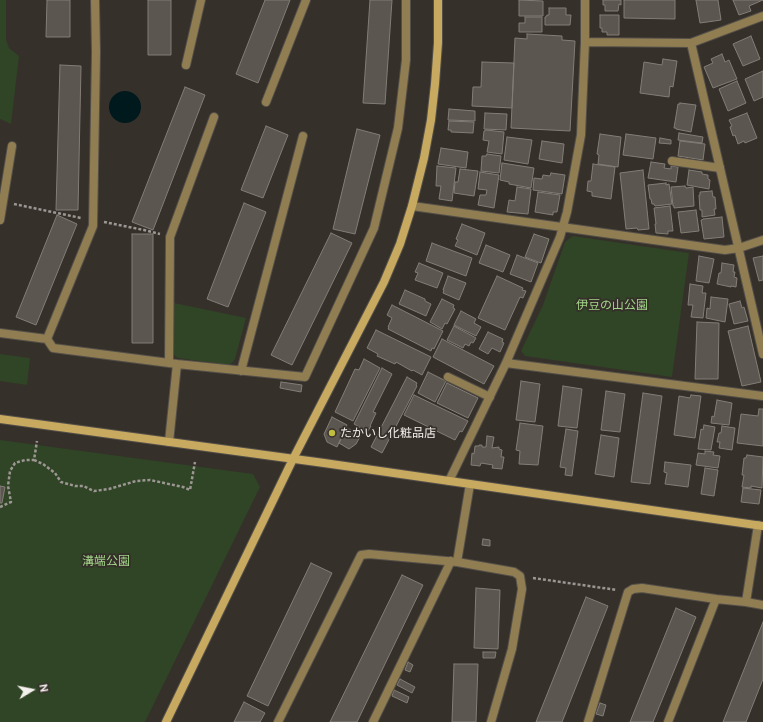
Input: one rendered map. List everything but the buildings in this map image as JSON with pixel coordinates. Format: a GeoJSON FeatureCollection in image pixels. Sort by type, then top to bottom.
{"type":"FeatureCollection","features":[{"type":"Feature","properties":{"kind":"street"},"geometry":{"type":"LineString","coordinates":[[47,339],[93,226],[96,52],[95,0]]}},
{"type":"Feature","properties":{"kind":"street"},"geometry":{"type":"LineString","coordinates":[[186,65],[201,0]]}},
{"type":"Feature","properties":{"kind":"street"},"geometry":{"type":"LineString","coordinates":[[266,102],[306,0]]}},
{"type":"Feature","properties":{"kind":"street"},"geometry":{"type":"LineString","coordinates":[[0,333],[47,339],[53,348],[169,363],[305,377],[374,228],[398,128],[406,60],[406,0]]}},
{"type":"Feature","properties":{"kind":"street"},"geometry":{"type":"LineString","coordinates":[[166,722],[293,459],[384,282],[400,244],[412,206],[424,158],[434,98],[438,43],[438,0]]}},
{"type":"Feature","properties":{"kind":"street"},"geometry":{"type":"LineString","coordinates":[[449,481],[506,363],[560,237],[567,212],[580,135],[585,42],[585,0]]}},
{"type":"Feature","properties":{"kind":"street"},"geometry":{"type":"LineString","coordinates":[[585,42],[691,43],[763,16]]}},
{"type":"Feature","properties":{"kind":"street"},"geometry":{"type":"LineString","coordinates":[[691,43],[763,354]]}},
{"type":"Feature","properties":{"kind":"street"},"geometry":{"type":"LineString","coordinates":[[169,363],[170,237],[214,117]]}},
{"type":"Feature","properties":{"kind":"street"},"geometry":{"type":"LineString","coordinates":[[241,371],[303,136]]}},
{"type":"Feature","properties":{"kind":"street"},"geometry":{"type":"LineString","coordinates":[[0,220],[12,146]]}},
{"type":"Feature","properties":{"kind":"street"},"geometry":{"type":"LineString","coordinates":[[672,161],[720,168]]}},
{"type":"Feature","properties":{"kind":"street"},"geometry":{"type":"LineString","coordinates":[[412,206],[725,250],[739,248],[763,240]]}},
{"type":"Feature","properties":{"kind":"street"},"geometry":{"type":"LineString","coordinates":[[506,363],[763,396]]}},
{"type":"Feature","properties":{"kind":"street"},"geometry":{"type":"LineString","coordinates":[[169,442],[178,364]]}},
{"type":"Feature","properties":{"kind":"street"},"geometry":{"type":"LineString","coordinates":[[448,376],[490,397]]}},
{"type":"Feature","properties":{"kind":"street"},"geometry":{"type":"LineString","coordinates":[[0,419],[761,526],[746,602]]}},
{"type":"Feature","properties":{"kind":"street"},"geometry":{"type":"LineString","coordinates":[[373,722],[454,562],[470,484]]}},
{"type":"Feature","properties":{"kind":"street"},"geometry":{"type":"LineString","coordinates":[[278,722],[362,555],[369,554],[454,562],[514,572],[520,576],[522,588],[512,649],[491,722]]}},
{"type":"Feature","properties":{"kind":"street"},"geometry":{"type":"LineString","coordinates":[[588,722],[628,592],[634,589],[642,588],[716,600],[763,605]]}},
{"type":"Feature","properties":{"kind":"street"},"geometry":{"type":"LineString","coordinates":[[668,722],[716,600]]}},
{"type":"Feature","properties":{"kind":"path"},"geometry":{"type":"LineString","coordinates":[[34,460],[37,441]]}},
{"type":"Feature","properties":{"kind":"path"},"geometry":{"type":"LineString","coordinates":[[0,507],[11,502],[8,486],[10,471],[15,463],[25,460],[34,460],[43,464],[55,473],[61,482],[75,486],[83,486],[94,491],[109,489],[136,481],[150,480],[183,487],[190,490],[195,462]]}},
{"type":"Feature","properties":{"kind":"path"},"geometry":{"type":"LineString","coordinates":[[520,576],[628,592]]}},
{"type":"Feature","properties":{"kind":"green space"},"geometry":{"type":"Polygon","coordinates":[[[0,0],[6,0],[6,40],[9,48],[19,56],[11,124],[0,119],[0,0]]]}},
{"type":"Feature","properties":{"kind":"green space","name":"伊豆の山公園"},"geometry":{"type":"Polygon","coordinates":[[[573,236],[689,253],[672,377],[525,356],[521,351],[543,305],[565,242],[573,236]]]}},
{"type":"Feature","properties":{"kind":"green space"},"geometry":{"type":"Polygon","coordinates":[[[174,303],[246,318],[233,362],[228,365],[178,358],[175,356],[173,353],[174,303]]]}},
{"type":"Feature","properties":{"kind":"green space"},"geometry":{"type":"Polygon","coordinates":[[[0,354],[30,358],[27,385],[0,381],[0,354]]]}},
{"type":"Feature","properties":{"kind":"green space","name":"溝端公園"},"geometry":{"type":"Polygon","coordinates":[[[0,440],[253,474],[260,487],[145,722],[0,722],[0,440]]]}},
{"type":"Feature","properties":{"kind":"water"},"geometry":{"type":"Polygon","coordinates":[[[125,91],[131,92],[138,98],[141,107],[140,113],[134,120],[125,123],[119,122],[112,116],[109,107],[110,101],[116,94],[125,91]]]}},
{"type":"Feature","properties":{"kind":"place","name":"たかいし化粧品店"},"geometry":{"type":"Point","coordinates":[332,433]}}]}
